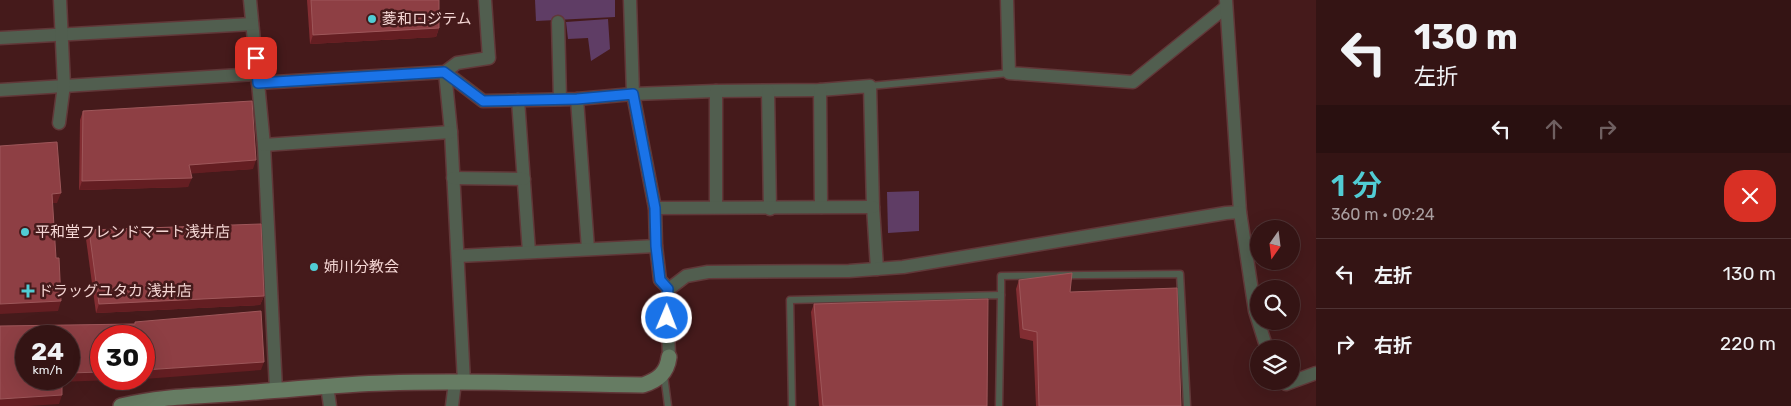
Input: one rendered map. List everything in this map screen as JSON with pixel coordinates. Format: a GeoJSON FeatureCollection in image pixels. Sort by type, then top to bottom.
{"type":"FeatureCollection","features":[{"type":"Feature","properties":{"kind":"street"},"geometry":{"type":"LineString","coordinates":[[59,122],[64,85],[60,0]]}},
{"type":"Feature","properties":{"kind":"street"},"geometry":{"type":"LineString","coordinates":[[250,0],[264,145],[276,390]]}},
{"type":"Feature","properties":{"kind":"street"},"geometry":{"type":"LineString","coordinates":[[0,90],[64,85],[444,72],[457,63],[489,58],[485,0]]}},
{"type":"Feature","properties":{"kind":"street"},"geometry":{"type":"LineString","coordinates":[[630,0],[633,94],[655,208],[656,246],[660,280],[668,289]]}},
{"type":"Feature","properties":{"kind":"street"},"geometry":{"type":"LineString","coordinates":[[1006,0],[1009,74],[1133,82],[1226,3]]}},
{"type":"Feature","properties":{"kind":"street"},"geometry":{"type":"LineString","coordinates":[[1226,3],[1240,212],[1255,311],[1264,340]]}},
{"type":"Feature","properties":{"kind":"street"},"geometry":{"type":"LineString","coordinates":[[558,22],[560,99]]}},
{"type":"Feature","properties":{"kind":"street"},"geometry":{"type":"LineString","coordinates":[[0,38],[252,24]]}},
{"type":"Feature","properties":{"kind":"street"},"geometry":{"type":"LineString","coordinates":[[444,72],[483,101],[577,99],[633,94],[820,90],[870,86],[873,207],[877,269]]}},
{"type":"Feature","properties":{"kind":"street"},"geometry":{"type":"LineString","coordinates":[[444,72],[451,132],[458,256],[459,382],[452,406]]}},
{"type":"Feature","properties":{"kind":"street"},"geometry":{"type":"LineString","coordinates":[[820,90],[820,207]]}},
{"type":"Feature","properties":{"kind":"street"},"geometry":{"type":"LineString","coordinates":[[768,91],[770,209]]}},
{"type":"Feature","properties":{"kind":"street"},"geometry":{"type":"LineString","coordinates":[[716,92],[716,207]]}},
{"type":"Feature","properties":{"kind":"street"},"geometry":{"type":"LineString","coordinates":[[577,99],[588,249]]}},
{"type":"Feature","properties":{"kind":"street"},"geometry":{"type":"LineString","coordinates":[[518,100],[529,252]]}},
{"type":"Feature","properties":{"kind":"street"},"geometry":{"type":"LineString","coordinates":[[264,145],[451,132]]}},
{"type":"Feature","properties":{"kind":"street"},"geometry":{"type":"LineString","coordinates":[[453,178],[524,180]]}},
{"type":"Feature","properties":{"kind":"street"},"geometry":{"type":"LineString","coordinates":[[655,208],[716,207],[770,209],[873,207]]}},
{"type":"Feature","properties":{"kind":"street"},"geometry":{"type":"LineString","coordinates":[[121,406],[137,402],[189,402],[276,390],[386,383],[459,382],[643,385],[654,382],[664,374],[668,364],[668,289],[686,276],[708,272],[849,271],[903,268],[1240,212]]}},
{"type":"Feature","properties":{"kind":"street"},"geometry":{"type":"LineString","coordinates":[[458,256],[656,246]]}},
{"type":"Feature","properties":{"kind":"street"},"geometry":{"type":"LineString","coordinates":[[1300,379],[1316,373]]}},
{"type":"Feature","properties":{"kind":"street"},"geometry":{"type":"LineString","coordinates":[[327,386],[330,406]]}},
{"type":"Feature","properties":{"kind":"lane"},"geometry":{"type":"LineString","coordinates":[[870,86],[1009,74]]}},
{"type":"Feature","properties":{"kind":"lane"},"geometry":{"type":"LineString","coordinates":[[999,406],[1001,276],[1180,274],[1187,406]]}},
{"type":"Feature","properties":{"kind":"lane"},"geometry":{"type":"LineString","coordinates":[[792,406],[790,300],[1001,295]]}},
{"type":"Feature","properties":{"kind":"lane"},"geometry":{"type":"LineString","coordinates":[[664,374],[668,406]]}},
{"type":"Feature","properties":{"kind":"shaded area"},"geometry":{"type":"Polygon","coordinates":[[[535,0],[615,0],[615,17],[536,21],[535,0]]]}},
{"type":"Feature","properties":{"kind":"shaded area"},"geometry":{"type":"Polygon","coordinates":[[[608,19],[610,49],[591,61],[588,38],[568,39],[566,22],[608,19]]]}},
{"type":"Feature","properties":{"kind":"shaded area"},"geometry":{"type":"Polygon","coordinates":[[[919,191],[919,231],[888,233],[887,192],[919,191]]]}},
{"type":"Feature","properties":{"kind":"building","name":"菱和ロジテム"},"geometry":{"type":"Polygon","coordinates":[[[311,0],[439,0],[439,28],[313,35],[311,0]]]}},
{"type":"Feature","properties":{"kind":"building"},"geometry":{"type":"Polygon","coordinates":[[[252,101],[256,160],[189,165],[192,178],[82,181],[83,111],[252,101]]]}},
{"type":"Feature","properties":{"kind":"building","name":"平和堂フレンドマート浅井店"},"geometry":{"type":"Polygon","coordinates":[[[57,142],[61,193],[52,194],[56,258],[59,258],[61,301],[0,304],[0,146],[57,142]]]}},
{"type":"Feature","properties":{"kind":"building"},"geometry":{"type":"Polygon","coordinates":[[[261,224],[264,296],[99,304],[89,230],[261,224]]]}},
{"type":"Feature","properties":{"kind":"building"},"geometry":{"type":"Polygon","coordinates":[[[1072,273],[1070,292],[1177,288],[1181,406],[1039,406],[1037,332],[1023,329],[1019,280],[1072,273]]]}},
{"type":"Feature","properties":{"kind":"building"},"geometry":{"type":"Polygon","coordinates":[[[988,299],[987,406],[823,406],[814,304],[988,299]]]}},
{"type":"Feature","properties":{"kind":"building"},"geometry":{"type":"Polygon","coordinates":[[[261,311],[264,362],[155,369],[155,325],[90,325],[90,372],[80,373],[80,325],[68,325],[135,324],[135,322],[261,311]]]}},
{"type":"Feature","properties":{"kind":"building"},"geometry":{"type":"Polygon","coordinates":[[[0,326],[15,326],[15,390],[62,390],[62,395],[0,399],[0,326]]]}},
{"type":"Feature","properties":{"kind":"place","name":"菱和ロジテム"},"geometry":{"type":"Point","coordinates":[372,19]}},
{"type":"Feature","properties":{"kind":"place","name":"平和堂フレンドマート浅井店"},"geometry":{"type":"Point","coordinates":[25,232]}},
{"type":"Feature","properties":{"kind":"place","name":"姉川分教会"},"geometry":{"type":"Point","coordinates":[314,267]}},
{"type":"Feature","properties":{"kind":"place","name":"ドラッグユタカ 浅井店"},"geometry":{"type":"Point","coordinates":[28,291]}},
{"type":"Feature","properties":{"kind":"route"},"geometry":{"type":"LineString","coordinates":[[256,58],[258,83],[444,72],[483,101],[577,99],[633,94],[655,208],[656,246],[660,280],[668,289],[667,318]]}}]}
